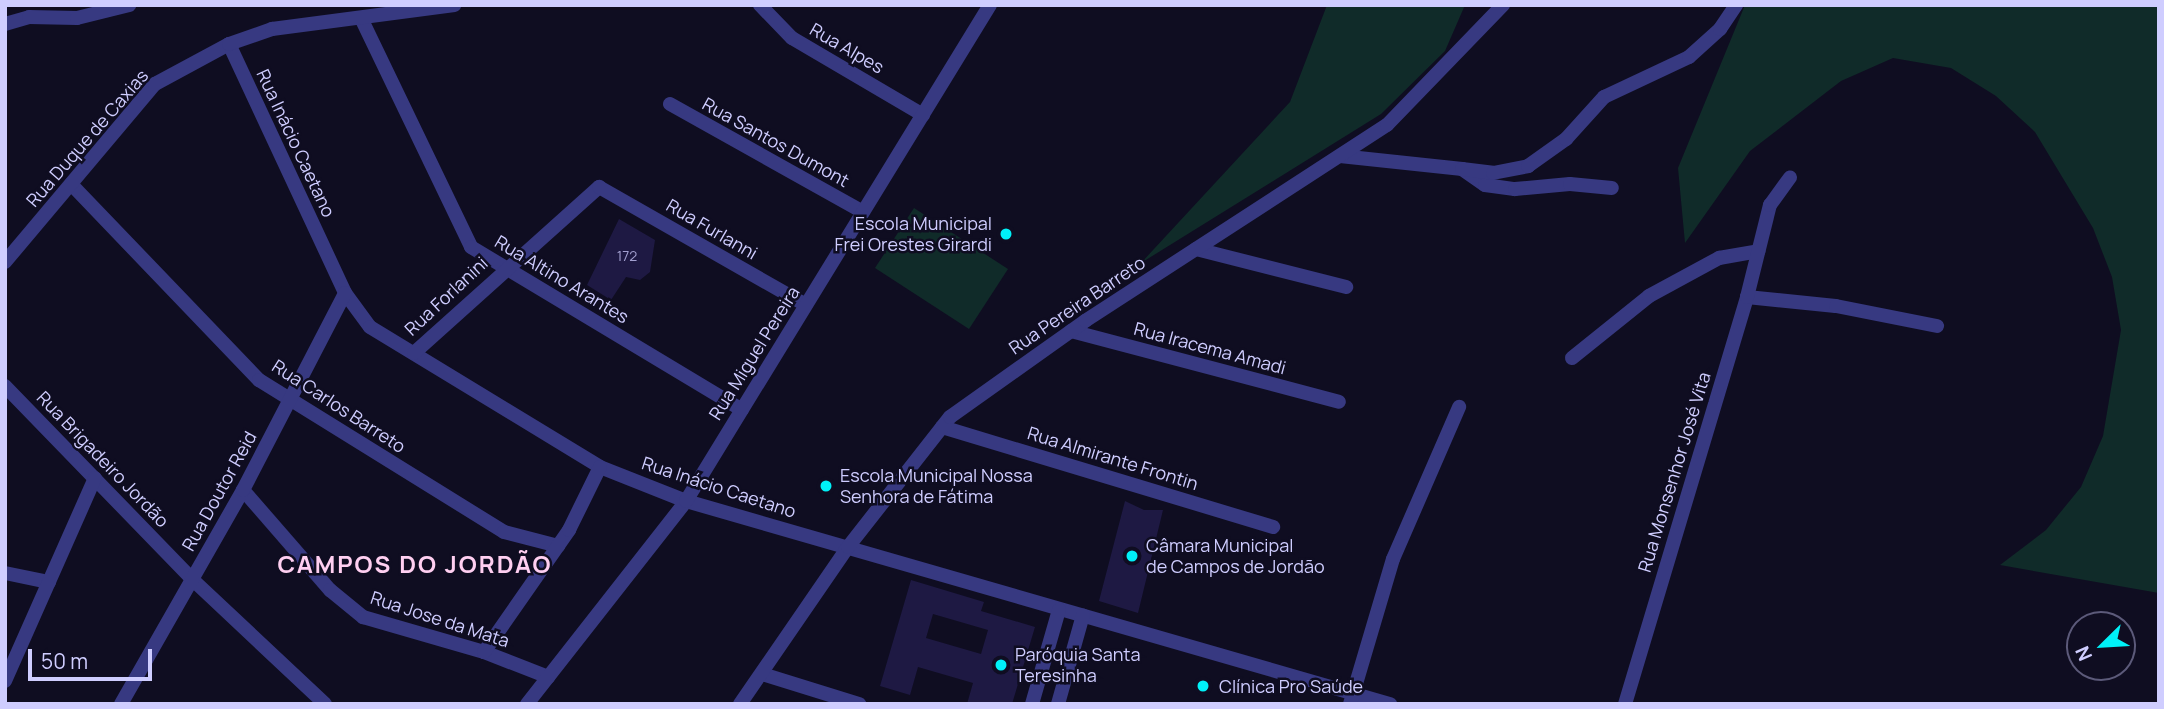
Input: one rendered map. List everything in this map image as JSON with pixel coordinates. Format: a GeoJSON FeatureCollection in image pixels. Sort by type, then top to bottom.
{"type":"FeatureCollection","features":[{"type":"Feature","properties":{"kind":"street"},"geometry":{"type":"LineString","coordinates":[[5,24],[29,17],[77,18],[129,5]]}},
{"type":"Feature","properties":{"kind":"street","name":"Rua Duque de Caxias"},"geometry":{"type":"LineString","coordinates":[[5,262],[155,84],[229,44],[272,29],[454,5]]}},
{"type":"Feature","properties":{"kind":"street","name":"Rua Alpes"},"geometry":{"type":"LineString","coordinates":[[760,5],[792,38],[923,115]]}},
{"type":"Feature","properties":{"kind":"street","name":"Rua Miguel Pereira"},"geometry":{"type":"LineString","coordinates":[[527,704],[686,501],[990,5]]}},
{"type":"Feature","properties":{"kind":"street","name":"Rua Pereira Barreto"},"geometry":{"type":"LineString","coordinates":[[740,704],[848,547],[942,427],[1071,331],[1387,125],[1503,5]]}},
{"type":"Feature","properties":{"kind":"street"},"geometry":{"type":"LineString","coordinates":[[1340,156],[1493,173],[1528,166],[1566,139],[1604,97],[1689,57],[1720,29],[1736,5]]}},
{"type":"Feature","properties":{"kind":"street","name":"Rua Altino Arantes"},"geometry":{"type":"LineString","coordinates":[[361,18],[471,247],[742,410]]}},
{"type":"Feature","properties":{"kind":"street","name":"Rua Inácio Caetano"},"geometry":{"type":"LineString","coordinates":[[229,44],[345,293],[370,327],[600,467],[686,501],[1083,615],[1351,698],[1390,704]]}},
{"type":"Feature","properties":{"kind":"street","name":"Rua Santos Dumont"},"geometry":{"type":"LineString","coordinates":[[670,104],[863,212]]}},
{"type":"Feature","properties":{"kind":"street"},"geometry":{"type":"LineString","coordinates":[[1462,169],[1485,185],[1505,188],[1570,184],[1612,188]]}},
{"type":"Feature","properties":{"kind":"street","name":"Rua Monsenhor José Vita"},"geometry":{"type":"LineString","coordinates":[[1625,704],[1747,298],[1770,205],[1790,177]]}},
{"type":"Feature","properties":{"kind":"street","name":"Rua Carlos Barreto"},"geometry":{"type":"LineString","coordinates":[[71,184],[259,380],[504,532],[558,546]]}},
{"type":"Feature","properties":{"kind":"street","name":"Rua Forlanini"},"geometry":{"type":"LineString","coordinates":[[414,353],[505,267],[599,187]]}},
{"type":"Feature","properties":{"kind":"street","name":"Rua Furlanni"},"geometry":{"type":"LineString","coordinates":[[599,187],[806,305]]}},
{"type":"Feature","properties":{"kind":"street"},"geometry":{"type":"LineString","coordinates":[[1196,249],[1346,287]]}},
{"type":"Feature","properties":{"kind":"street"},"geometry":{"type":"LineString","coordinates":[[1572,358],[1648,296],[1718,258],[1758,251]]}},
{"type":"Feature","properties":{"kind":"street","name":"Rua Doutor Reid"},"geometry":{"type":"LineString","coordinates":[[121,704],[243,490],[345,293]]}},
{"type":"Feature","properties":{"kind":"street"},"geometry":{"type":"LineString","coordinates":[[1747,298],[1836,306],[1937,326]]}},
{"type":"Feature","properties":{"kind":"street","name":"Rua Iracema Amadi"},"geometry":{"type":"LineString","coordinates":[[1071,331],[1339,402]]}},
{"type":"Feature","properties":{"kind":"street","name":"Rua Brigadeiro Jordão"},"geometry":{"type":"LineString","coordinates":[[5,386],[193,580],[325,704]]}},
{"type":"Feature","properties":{"kind":"street"},"geometry":{"type":"LineString","coordinates":[[1351,698],[1394,559],[1459,407]]}},
{"type":"Feature","properties":{"kind":"street","name":"Rua Almirante Frontin"},"geometry":{"type":"LineString","coordinates":[[942,427],[1273,527]]}},
{"type":"Feature","properties":{"kind":"street"},"geometry":{"type":"LineString","coordinates":[[484,652],[558,546],[600,467]]}},
{"type":"Feature","properties":{"kind":"street"},"geometry":{"type":"LineString","coordinates":[[5,681],[95,478]]}},
{"type":"Feature","properties":{"kind":"street","name":"Rua Jose da Mata"},"geometry":{"type":"LineString","coordinates":[[243,490],[330,590],[363,617],[484,652],[548,677]]}},
{"type":"Feature","properties":{"kind":"street"},"geometry":{"type":"LineString","coordinates":[[5,573],[49,582]]}},
{"type":"Feature","properties":{"kind":"street"},"geometry":{"type":"LineString","coordinates":[[1031,704],[1059,610]]}},
{"type":"Feature","properties":{"kind":"street"},"geometry":{"type":"LineString","coordinates":[[1058,704],[1083,615]]}},
{"type":"Feature","properties":{"kind":"street"},"geometry":{"type":"LineString","coordinates":[[762,674],[859,704]]}},
{"type":"Feature","properties":{"kind":"green space"},"geometry":{"type":"Polygon","coordinates":[[[1327,5],[1465,5],[1445,51],[1381,114],[1141,263],[1290,102],[1327,5]]]}},
{"type":"Feature","properties":{"kind":"green space"},"geometry":{"type":"Polygon","coordinates":[[[1745,5],[2159,5],[2159,593],[2000,565],[2046,530],[2081,487],[2103,436],[2121,330],[2112,277],[2093,228],[2035,132],[1996,96],[1951,68],[1893,58],[1841,81],[1750,151],[1685,243],[1678,168],[1745,5]]]}},
{"type":"Feature","properties":{"kind":"green space"},"geometry":{"type":"Polygon","coordinates":[[[914,208],[1008,269],[969,329],[875,268],[914,208]]]}},
{"type":"Feature","properties":{"kind":"building"},"geometry":{"type":"Polygon","coordinates":[[[619,219],[655,240],[650,272],[640,280],[626,277],[611,300],[587,285],[619,219]]]}},
{"type":"Feature","properties":{"kind":"building","name":"Câmara Municipal de Campos de Jordão"},"geometry":{"type":"Polygon","coordinates":[[[1125,501],[1144,510],[1163,510],[1138,613],[1099,601],[1125,501]]]}},
{"type":"Feature","properties":{"kind":"building"},"geometry":{"type":"Polygon","coordinates":[[[911,580],[984,602],[981,611],[1035,627],[1012,704],[967,704],[973,683],[918,667],[910,695],[880,686],[911,580]],[[933,614],[926,638],[981,654],[988,630],[933,614]]]}},
{"type":"Feature","properties":{"kind":"place","name":"Escola Municipal Frei Orestes Girardi"},"geometry":{"type":"Point","coordinates":[1006,234]}},
{"type":"Feature","properties":{"kind":"place","name":"Escola Municipal Nossa Senhora de Fátima"},"geometry":{"type":"Point","coordinates":[826,486]}},
{"type":"Feature","properties":{"kind":"place","name":"Câmara Municipal de Campos de Jordão"},"geometry":{"type":"Point","coordinates":[1132,556]}},
{"type":"Feature","properties":{"kind":"place","name":"Paróquia Santa Teresinha"},"geometry":{"type":"Point","coordinates":[1001,665]}},
{"type":"Feature","properties":{"kind":"place","name":"Clínica Pro Saúde"},"geometry":{"type":"Point","coordinates":[1203,686]}},
{"type":"Feature","properties":{"kind":"district","name":"CAMPOS DO JORDÃO"},"geometry":{"type":"Point","coordinates":[415,564]}}]}
